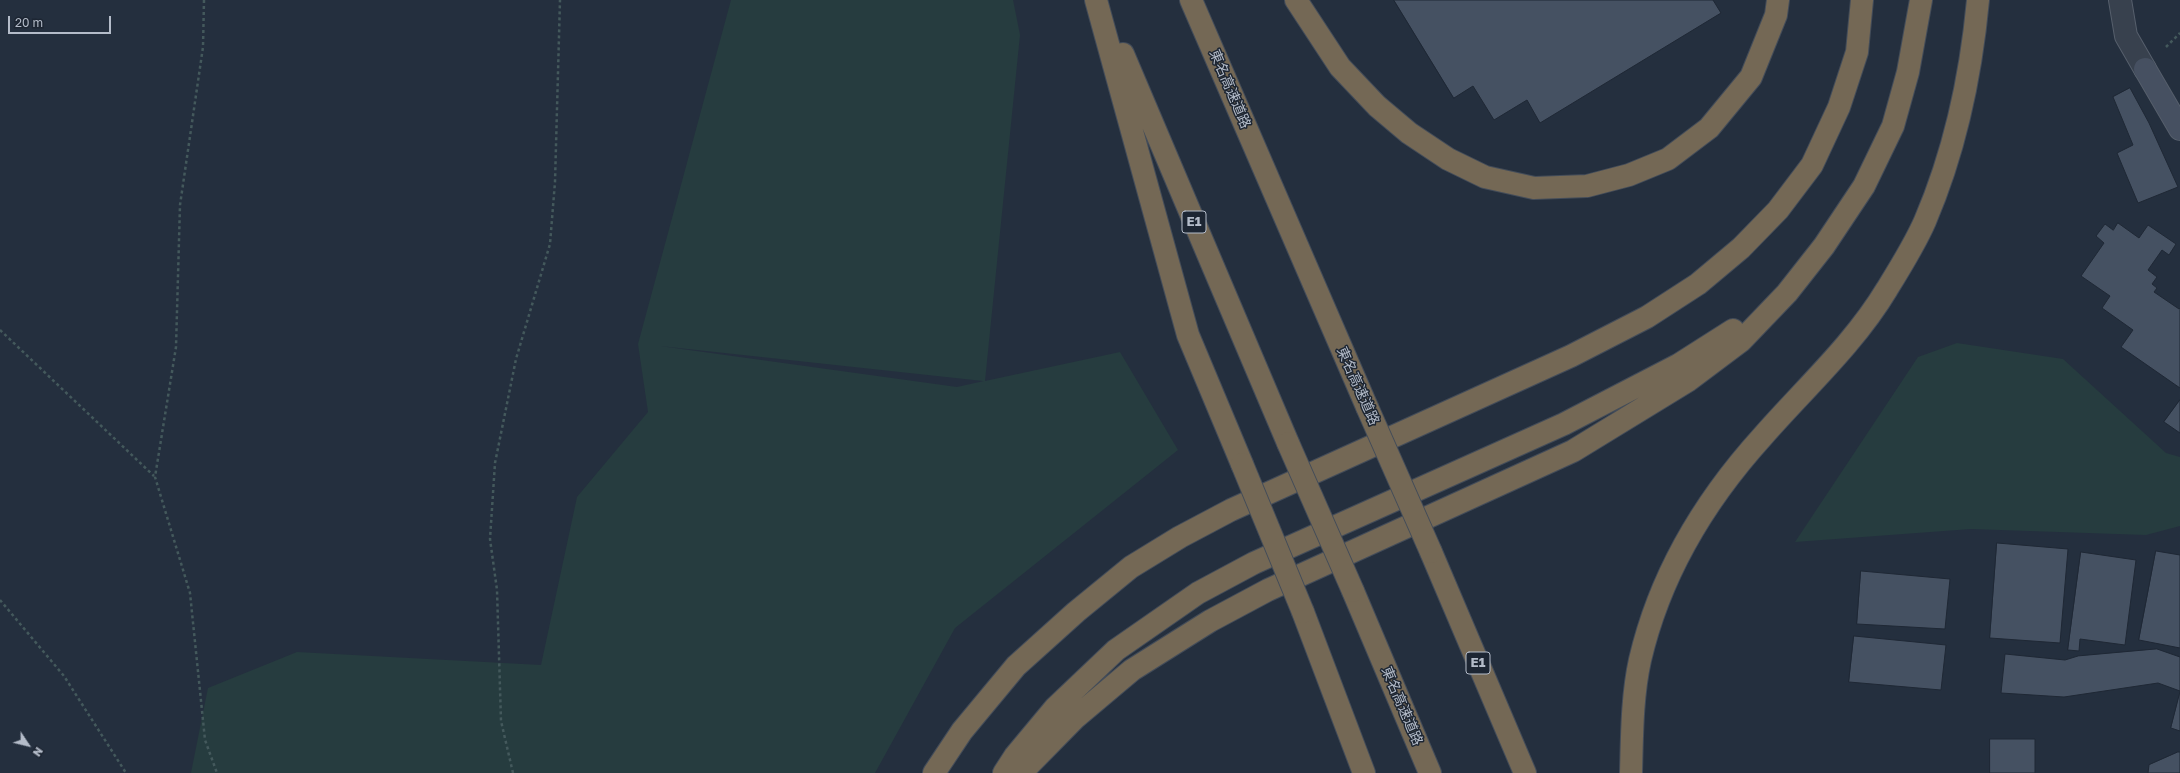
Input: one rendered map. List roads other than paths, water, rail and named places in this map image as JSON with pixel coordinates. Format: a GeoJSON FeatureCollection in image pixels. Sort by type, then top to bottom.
{"type":"FeatureCollection","features":[{"type":"Feature","properties":{"kind":"highway"},"geometry":{"type":"LineString","coordinates":[[1096,0],[1188,335],[1303,612],[1364,773]]}},
{"type":"Feature","properties":{"kind":"highway","name":"東名高速道路"},"geometry":{"type":"LineString","coordinates":[[1100,0],[1430,773]]}},
{"type":"Feature","properties":{"kind":"highway","name":"東名高速道路"},"geometry":{"type":"LineString","coordinates":[[1191,0],[1367,407],[1432,552],[1525,773]]}},
{"type":"Feature","properties":{"kind":"highway"},"geometry":{"type":"LineString","coordinates":[[1296,0],[1340,67],[1377,106],[1409,133],[1448,159],[1486,177],[1534,188],[1587,186],[1629,175],[1668,159],[1710,128],[1751,77],[1776,15],[1778,0]]}},
{"type":"Feature","properties":{"kind":"highway"},"geometry":{"type":"LineString","coordinates":[[934,773],[962,731],[1016,666],[1076,612],[1131,567],[1180,537],[1231,510],[1571,356],[1647,317],[1698,284],[1741,248],[1778,210],[1812,165],[1839,107],[1857,52],[1862,0]]}},
{"type":"Feature","properties":{"kind":"highway"},"geometry":{"type":"LineString","coordinates":[[1021,773],[1075,718],[1132,670],[1210,621],[1268,590],[1573,451],[1689,380],[1741,342],[1787,293],[1824,246],[1864,186],[1893,126],[1908,72],[1921,0]]}},
{"type":"Feature","properties":{"kind":"highway"},"geometry":{"type":"LineString","coordinates":[[1631,773],[1632,722],[1640,661],[1655,606],[1685,541],[1721,486],[1761,437],[1850,341],[1886,291],[1925,222],[1950,150],[1966,86],[1978,0]]}},
{"type":"Feature","properties":{"kind":"highway"},"geometry":{"type":"LineString","coordinates":[[1004,773],[1015,756],[1055,708],[1116,650],[1198,593],[1254,563],[1564,424],[1678,366],[1730,333],[1782,289],[1824,246]]}},
{"type":"Feature","properties":{"kind":"street"},"geometry":{"type":"LineString","coordinates":[[2120,0],[2126,36],[2180,129]]}}]}
